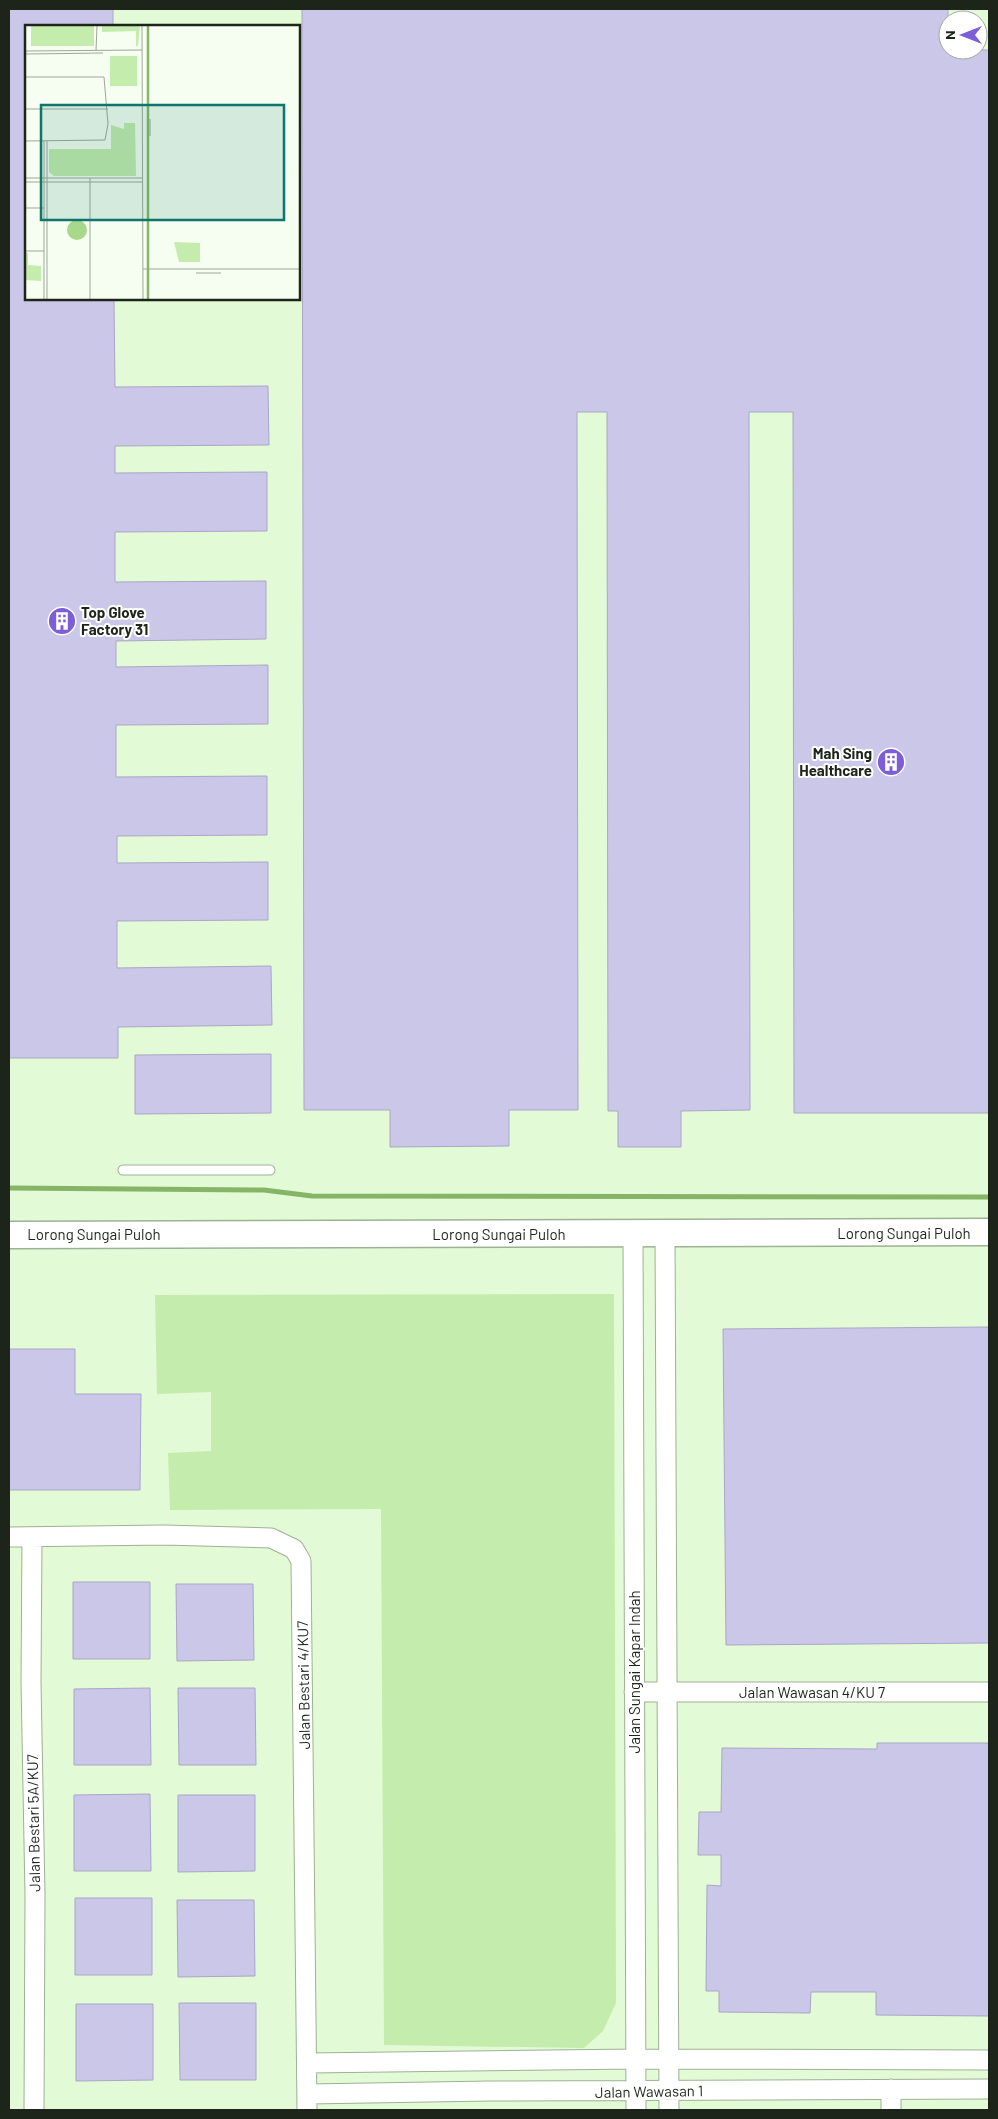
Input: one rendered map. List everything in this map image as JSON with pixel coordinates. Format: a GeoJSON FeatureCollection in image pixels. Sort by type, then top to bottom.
{"type":"FeatureCollection","features":[{"type":"Feature","properties":{"kind":"street","name":"Lorong Sungai Puloh"},"geometry":{"type":"LineString","coordinates":[[9,1234],[989,1232]]}},
{"type":"Feature","properties":{"kind":"street","name":"Jalan Sungai Kapar Indah"},"geometry":{"type":"LineString","coordinates":[[633,1234],[636,2101]]}},
{"type":"Feature","properties":{"kind":"street"},"geometry":{"type":"LineString","coordinates":[[665,1234],[667,2060],[669,2110]]}},
{"type":"Feature","properties":{"kind":"street","name":"Jalan Bestari 4/KU7"},"geometry":{"type":"LineString","coordinates":[[9,1537],[164,1535],[271,1538],[294,1549],[301,1561],[308,2102]]}},
{"type":"Feature","properties":{"kind":"street","name":"Jalan Bestari 5A/KU7"},"geometry":{"type":"LineString","coordinates":[[32,1537],[31,1702],[35,1895],[34,2110]]}},
{"type":"Feature","properties":{"kind":"street","name":"Jalan Wawasan 4/KU 7"},"geometry":{"type":"LineString","coordinates":[[634,1692],[989,1692]]}},
{"type":"Feature","properties":{"kind":"street","name":"Jalan Wawasan 1"},"geometry":{"type":"LineString","coordinates":[[308,2063],[635,2060],[989,2060]]}},
{"type":"Feature","properties":{"kind":"street","name":"Jalan Wawasan 1"},"geometry":{"type":"LineString","coordinates":[[308,2102],[490,2091],[636,2101],[669,2090],[989,2089]]}},
{"type":"Feature","properties":{"kind":"street"},"geometry":{"type":"LineString","coordinates":[[891,2090],[891,2110]]}},
{"type":"Feature","properties":{"kind":"lane"},"geometry":{"type":"LineString","coordinates":[[123,1170],[270,1170]]}},
{"type":"Feature","properties":{"kind":"shaded area"},"geometry":{"type":"Polygon","coordinates":[[[9,9],[989,9],[989,2110],[9,2110],[9,9]]]}},
{"type":"Feature","properties":{"kind":"green space"},"geometry":{"type":"Polygon","coordinates":[[[614,1294],[616,2003],[603,2031],[584,2048],[384,2045],[381,1509],[170,1510],[168,1453],[211,1451],[211,1392],[157,1394],[155,1295],[614,1294]]]}},
{"type":"Feature","properties":{"kind":"building"},"geometry":{"type":"Polygon","coordinates":[[[9,9],[113,9],[113,25],[25,25],[25,300],[114,300],[115,387],[268,386],[269,445],[115,446],[115,473],[267,472],[267,531],[115,532],[115,582],[266,581],[266,639],[116,641],[116,667],[268,665],[268,724],[116,725],[116,777],[267,776],[267,835],[117,836],[117,863],[268,862],[268,920],[117,921],[117,968],[271,966],[272,1025],[118,1027],[118,1058],[9,1058],[9,9]]]}},
{"type":"Feature","properties":{"kind":"building"},"geometry":{"type":"Polygon","coordinates":[[[302,9],[948,9],[938,10],[938,60],[988,60],[989,50],[989,1113],[794,1113],[793,412],[749,412],[750,1110],[681,1111],[681,1147],[618,1147],[618,1111],[608,1111],[607,412],[577,412],[578,1110],[509,1110],[509,1146],[390,1147],[390,1110],[304,1110],[302,9]]]}},
{"type":"Feature","properties":{"kind":"building"},"geometry":{"type":"Polygon","coordinates":[[[271,1054],[271,1113],[135,1114],[135,1055],[271,1054]]]}},
{"type":"Feature","properties":{"kind":"building"},"geometry":{"type":"Polygon","coordinates":[[[989,1327],[989,1643],[726,1645],[723,1329],[989,1327]]]}},
{"type":"Feature","properties":{"kind":"building"},"geometry":{"type":"Polygon","coordinates":[[[9,1349],[75,1349],[75,1394],[141,1394],[140,1490],[9,1490],[9,1349]]]}},
{"type":"Feature","properties":{"kind":"building"},"geometry":{"type":"Polygon","coordinates":[[[73,1582],[150,1582],[150,1659],[73,1659],[73,1582]]]}},
{"type":"Feature","properties":{"kind":"building"},"geometry":{"type":"Polygon","coordinates":[[[176,1584],[253,1584],[254,1660],[177,1661],[176,1584]]]}},
{"type":"Feature","properties":{"kind":"building"},"geometry":{"type":"Polygon","coordinates":[[[150,1688],[151,1765],[74,1765],[74,1689],[150,1688]]]}},
{"type":"Feature","properties":{"kind":"building"},"geometry":{"type":"Polygon","coordinates":[[[178,1688],[255,1688],[256,1765],[179,1765],[178,1688]]]}},
{"type":"Feature","properties":{"kind":"building"},"geometry":{"type":"Polygon","coordinates":[[[877,1743],[989,1743],[989,2016],[876,2015],[876,1992],[811,1992],[810,2013],[719,2012],[719,1991],[706,1991],[707,1885],[721,1886],[721,1855],[698,1855],[699,1812],[721,1812],[722,1748],[877,1749],[877,1743]]]}},
{"type":"Feature","properties":{"kind":"building"},"geometry":{"type":"Polygon","coordinates":[[[150,1794],[151,1871],[74,1871],[74,1795],[150,1794]]]}},
{"type":"Feature","properties":{"kind":"building"},"geometry":{"type":"Polygon","coordinates":[[[178,1795],[255,1795],[255,1871],[178,1872],[178,1795]]]}},
{"type":"Feature","properties":{"kind":"building"},"geometry":{"type":"Polygon","coordinates":[[[75,1898],[152,1898],[152,1975],[75,1975],[75,1898]]]}},
{"type":"Feature","properties":{"kind":"building"},"geometry":{"type":"Polygon","coordinates":[[[177,1900],[254,1900],[255,1976],[178,1977],[177,1900]]]}},
{"type":"Feature","properties":{"kind":"building"},"geometry":{"type":"Polygon","coordinates":[[[179,2003],[256,2003],[256,2080],[180,2080],[179,2003]]]}},
{"type":"Feature","properties":{"kind":"building"},"geometry":{"type":"Polygon","coordinates":[[[76,2004],[153,2004],[153,2080],[76,2081],[76,2004]]]}},
{"type":"Feature","properties":{"kind":"waterway"},"geometry":{"type":"LineString","coordinates":[[9,1188],[264,1190],[312,1196],[989,1197]]}},
{"type":"Feature","properties":{"kind":"place","name":"Top Glove Factory 31"},"geometry":{"type":"Point","coordinates":[62,621]}},
{"type":"Feature","properties":{"kind":"place","name":"Mah Sing Healthcare"},"geometry":{"type":"Point","coordinates":[891,762]}}]}
